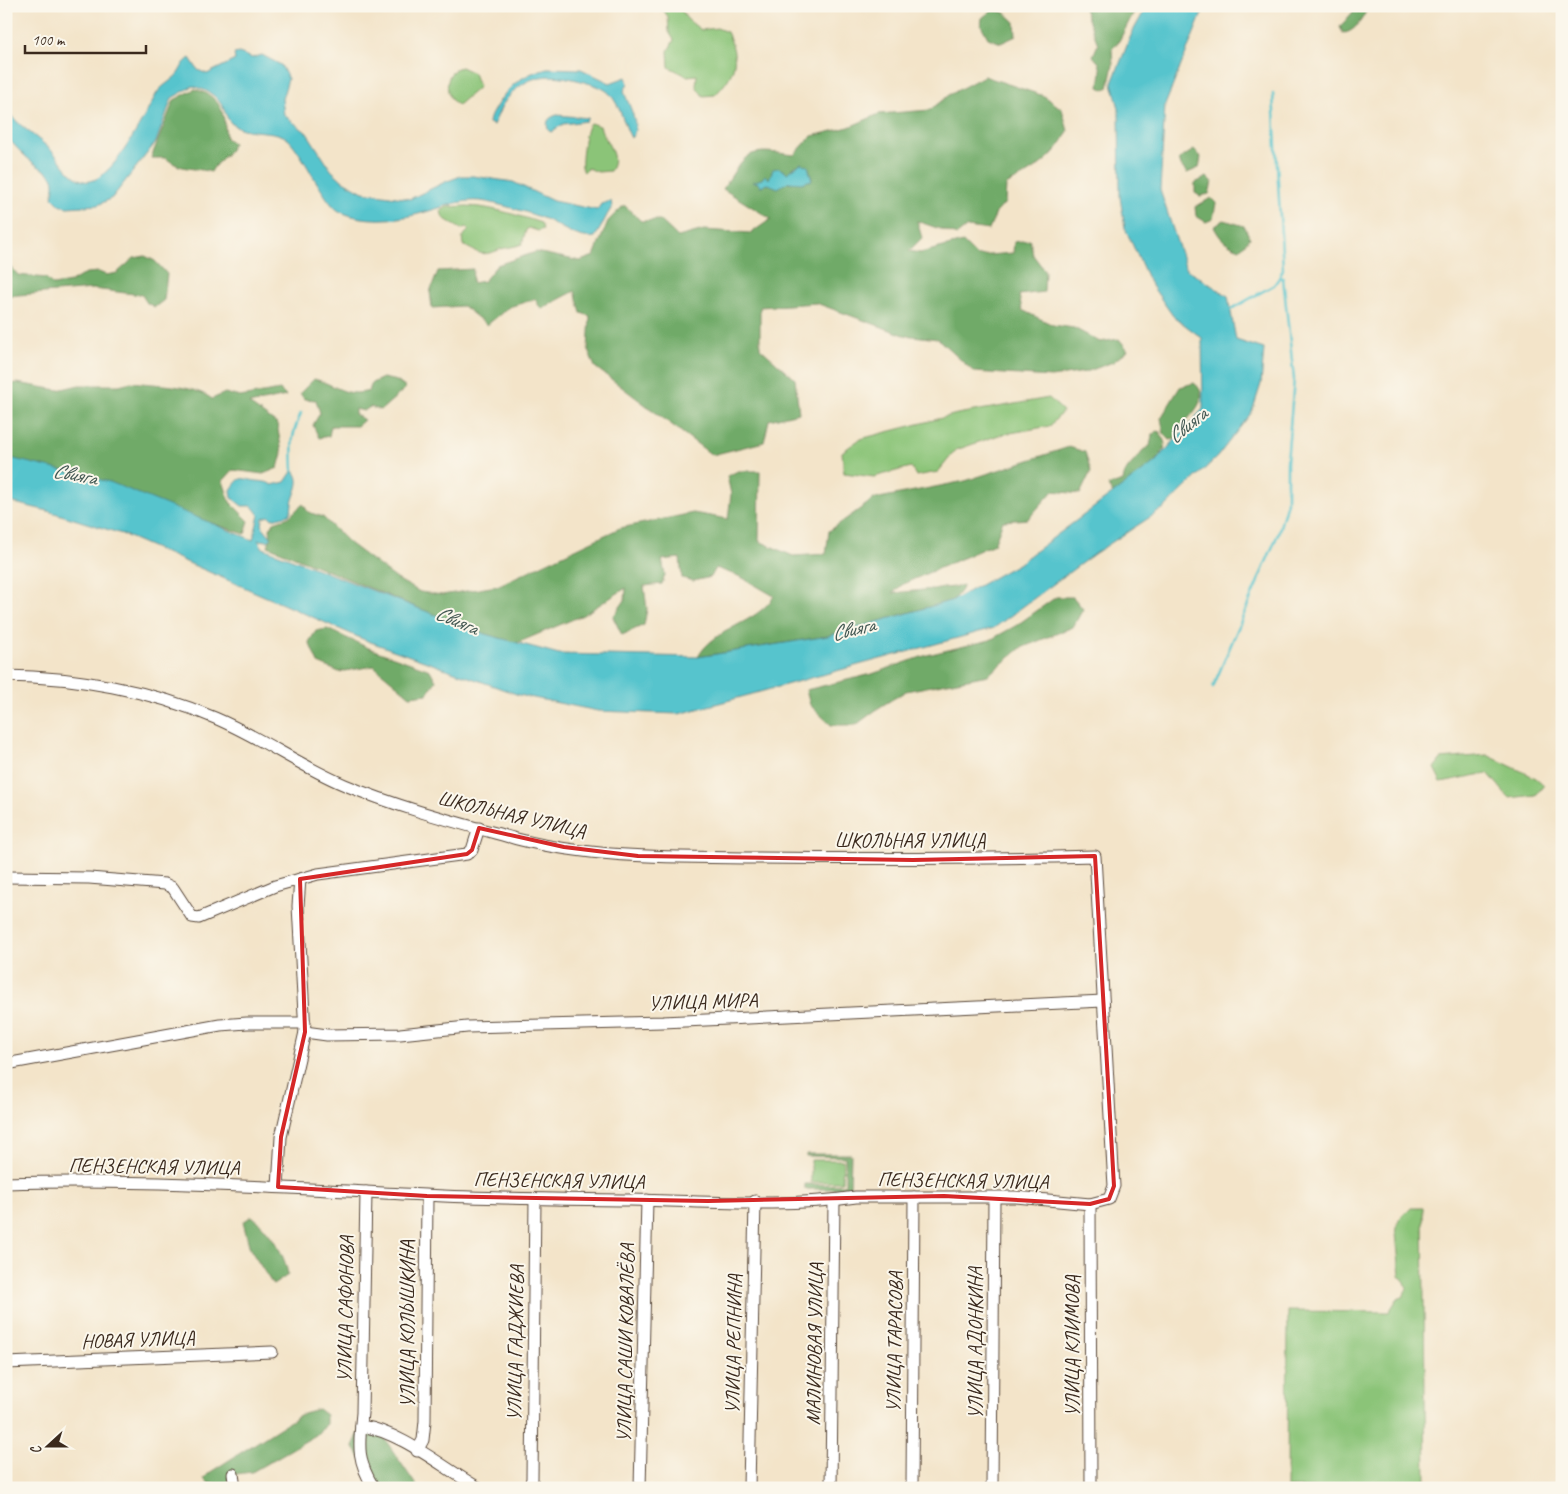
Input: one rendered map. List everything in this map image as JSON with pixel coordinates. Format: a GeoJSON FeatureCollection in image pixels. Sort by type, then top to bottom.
{"type":"FeatureCollection","features":[{"type":"Feature","properties":{"kind":"street","name":"ШКОЛЬНАЯ УЛИЦА"},"geometry":{"type":"LineString","coordinates":[[6,676],[30,676],[79,682],[172,703],[214,718],[341,783],[384,800],[520,840],[646,856],[913,860],[1095,856],[1103,1001]]}},
{"type":"Feature","properties":{"kind":"street"},"geometry":{"type":"LineString","coordinates":[[6,877],[89,878],[166,884],[174,888],[192,917],[199,918],[275,886],[318,874],[467,854],[472,850],[479,828]]}},
{"type":"Feature","properties":{"kind":"street"},"geometry":{"type":"LineString","coordinates":[[278,1187],[281,1137],[305,1028],[298,906],[300,879]]}},
{"type":"Feature","properties":{"kind":"street","name":"УЛИЦА МИРА"},"geometry":{"type":"LineString","coordinates":[[6,1064],[220,1026],[247,1023],[305,1028],[327,1036],[400,1034],[467,1027],[682,1021],[1103,1001]]}},
{"type":"Feature","properties":{"kind":"street","name":"ПЕНЗЕНСКАЯ УЛИЦА"},"geometry":{"type":"LineString","coordinates":[[6,1183],[278,1187],[426,1196],[647,1200],[755,1201],[834,1200],[856,1197],[1024,1197],[1090,1204],[1109,1200],[1114,1186],[1103,1001]]}},
{"type":"Feature","properties":{"kind":"street","name":"УЛИЦА САФОНОВА"},"geometry":{"type":"LineString","coordinates":[[366,1192],[361,1426],[358,1449],[362,1466],[374,1488]]}},
{"type":"Feature","properties":{"kind":"street","name":"УЛИЦА КОЛЫШКИНА"},"geometry":{"type":"LineString","coordinates":[[417,1451],[423,1440],[425,1421],[426,1196]]}},
{"type":"Feature","properties":{"kind":"street","name":"УЛИЦА ТАРАСОВА"},"geometry":{"type":"LineString","coordinates":[[912,1488],[914,1197]]}},
{"type":"Feature","properties":{"kind":"street","name":"УЛИЦА ГАДЖИЕВА"},"geometry":{"type":"LineString","coordinates":[[529,1488],[532,1479],[535,1198]]}},
{"type":"Feature","properties":{"kind":"street","name":"УЛИЦА АДОНКИНА"},"geometry":{"type":"LineString","coordinates":[[992,1488],[994,1198]]}},
{"type":"Feature","properties":{"kind":"street","name":"УЛИЦА САШИ КОВАЛЁВА"},"geometry":{"type":"LineString","coordinates":[[640,1488],[647,1200]]}},
{"type":"Feature","properties":{"kind":"street","name":"МАЛИНОВАЯ УЛИЦА"},"geometry":{"type":"LineString","coordinates":[[831,1488],[834,1200]]}},
{"type":"Feature","properties":{"kind":"street","name":"УЛИЦА РЕПНИНА"},"geometry":{"type":"LineString","coordinates":[[749,1488],[755,1201]]}},
{"type":"Feature","properties":{"kind":"street","name":"УЛИЦА КЛИМОВА"},"geometry":{"type":"LineString","coordinates":[[1090,1204],[1091,1488]]}},
{"type":"Feature","properties":{"kind":"street","name":"НОВАЯ УЛИЦА"},"geometry":{"type":"LineString","coordinates":[[6,1363],[272,1352]]}},
{"type":"Feature","properties":{"kind":"street"},"geometry":{"type":"LineString","coordinates":[[361,1426],[383,1432],[479,1488]]}},
{"type":"Feature","properties":{"kind":"street"},"geometry":{"type":"LineString","coordinates":[[233,1474],[235,1488]]}},
{"type":"Feature","properties":{"kind":"highlighted area"},"geometry":{"type":"Polygon","coordinates":[[[479,828],[564,847],[638,856],[913,860],[1095,856],[1114,1186],[1109,1199],[1090,1204],[944,1196],[708,1201],[427,1196],[278,1187],[281,1137],[305,1032],[300,879],[467,854],[472,850],[479,828]]]}},
{"type":"Feature","properties":{"kind":"green space"},"geometry":{"type":"Polygon","coordinates":[[[661,6],[679,6],[687,19],[701,30],[717,28],[727,32],[734,50],[734,66],[728,80],[715,95],[703,96],[696,86],[697,75],[687,76],[669,67],[668,51],[674,40],[669,32],[668,17],[661,6]]]}},
{"type":"Feature","properties":{"kind":"green space"},"geometry":{"type":"Polygon","coordinates":[[[1083,6],[1137,6],[1119,41],[1112,49],[1113,65],[1108,88],[1105,90],[1099,87],[1101,71],[1099,63],[1093,56],[1098,44],[1083,6]]]}},
{"type":"Feature","properties":{"kind":"green space"},"geometry":{"type":"Polygon","coordinates":[[[1358,6],[1368,6],[1365,14],[1352,30],[1343,33],[1340,27],[1358,6]]]}},
{"type":"Feature","properties":{"kind":"green space"},"geometry":{"type":"Polygon","coordinates":[[[992,10],[1004,12],[1015,22],[1016,36],[1001,43],[988,38],[981,25],[982,18],[992,10]]]}},
{"type":"Feature","properties":{"kind":"green space"},"geometry":{"type":"Polygon","coordinates":[[[461,67],[474,73],[479,87],[458,105],[450,97],[448,85],[451,73],[461,67]]]}},
{"type":"Feature","properties":{"kind":"green space"},"geometry":{"type":"Polygon","coordinates":[[[984,76],[1044,96],[1062,109],[1068,131],[1063,141],[1050,157],[1034,169],[1006,185],[1005,203],[996,213],[989,230],[967,227],[957,235],[917,221],[922,238],[909,251],[920,253],[963,242],[977,256],[1013,253],[1014,242],[1030,240],[1033,255],[1045,271],[1044,292],[1019,295],[1022,310],[1053,325],[1074,328],[1100,342],[1119,339],[1128,350],[1113,362],[1086,372],[1051,377],[974,372],[938,339],[904,335],[816,303],[760,307],[760,348],[795,379],[799,413],[769,420],[764,442],[712,455],[595,367],[588,349],[590,316],[581,313],[575,291],[541,309],[535,299],[509,307],[487,325],[463,306],[432,308],[430,292],[438,271],[473,269],[472,283],[484,281],[497,265],[536,252],[580,261],[594,256],[608,221],[624,205],[641,221],[660,220],[678,237],[704,230],[751,233],[771,219],[723,189],[744,159],[751,155],[767,152],[794,155],[812,136],[849,127],[879,114],[930,110],[949,95],[984,76]],[[796,165],[787,173],[779,168],[769,179],[765,177],[757,182],[760,186],[812,180],[808,166],[796,165]]]}},
{"type":"Feature","properties":{"kind":"green space"},"geometry":{"type":"Polygon","coordinates":[[[195,89],[211,96],[216,101],[224,120],[226,138],[233,143],[229,151],[211,172],[182,167],[166,158],[151,158],[174,100],[195,89]]]}},
{"type":"Feature","properties":{"kind":"green space"},"geometry":{"type":"Polygon","coordinates":[[[590,123],[600,126],[611,148],[614,160],[610,171],[598,172],[588,168],[584,172],[582,169],[585,138],[590,123]]]}},
{"type":"Feature","properties":{"kind":"green space"},"geometry":{"type":"Polygon","coordinates":[[[1194,150],[1201,157],[1199,168],[1187,173],[1181,166],[1179,159],[1194,150]]]}},
{"type":"Feature","properties":{"kind":"green space"},"geometry":{"type":"Polygon","coordinates":[[[1207,177],[1212,182],[1209,194],[1200,196],[1195,193],[1195,183],[1207,177]]]}},
{"type":"Feature","properties":{"kind":"green space"},"geometry":{"type":"Polygon","coordinates":[[[1211,198],[1216,203],[1213,219],[1206,222],[1196,216],[1195,207],[1211,198]]]}},
{"type":"Feature","properties":{"kind":"green space"},"geometry":{"type":"Polygon","coordinates":[[[467,206],[523,217],[541,223],[543,229],[538,231],[529,228],[526,230],[522,244],[486,254],[478,252],[463,245],[462,237],[469,230],[467,227],[461,229],[443,218],[441,211],[447,207],[467,206]]]}},
{"type":"Feature","properties":{"kind":"green space"},"geometry":{"type":"Polygon","coordinates":[[[1224,220],[1244,226],[1250,238],[1240,249],[1224,241],[1216,231],[1214,227],[1224,220]]]}},
{"type":"Feature","properties":{"kind":"green space"},"geometry":{"type":"Polygon","coordinates":[[[145,256],[155,261],[167,274],[164,300],[155,307],[147,303],[142,295],[93,289],[6,296],[6,267],[11,267],[18,275],[46,278],[53,285],[71,282],[86,273],[99,272],[106,275],[117,273],[134,258],[145,256]]]}},
{"type":"Feature","properties":{"kind":"green space"},"geometry":{"type":"Polygon","coordinates":[[[383,378],[397,381],[406,388],[381,410],[370,407],[364,411],[355,409],[355,414],[364,420],[357,426],[331,426],[329,436],[319,438],[313,425],[320,413],[316,400],[304,399],[300,393],[314,379],[340,390],[361,393],[369,391],[372,383],[383,378]]]}},
{"type":"Feature","properties":{"kind":"green space"},"geometry":{"type":"Polygon","coordinates":[[[131,382],[195,390],[212,399],[225,393],[240,397],[280,390],[286,396],[249,404],[277,424],[282,453],[278,468],[263,474],[233,470],[223,481],[230,502],[249,521],[245,534],[64,475],[6,466],[6,385],[17,383],[58,390],[79,385],[119,385],[131,382]]]}},
{"type":"Feature","properties":{"kind":"green space"},"geometry":{"type":"Polygon","coordinates":[[[1194,383],[1201,395],[1200,401],[1193,413],[1179,429],[1174,439],[1170,440],[1164,434],[1161,418],[1180,387],[1194,383]]]}},
{"type":"Feature","properties":{"kind":"green space"},"geometry":{"type":"Polygon","coordinates":[[[1049,398],[1063,411],[1050,426],[999,435],[956,450],[938,472],[916,476],[911,467],[874,477],[844,473],[842,452],[860,439],[957,414],[1049,398]]]}},
{"type":"Feature","properties":{"kind":"green space"},"geometry":{"type":"Polygon","coordinates":[[[1157,431],[1160,432],[1165,443],[1164,450],[1145,474],[1114,495],[1108,486],[1123,481],[1128,468],[1143,450],[1150,446],[1152,435],[1157,431]]]}},
{"type":"Feature","properties":{"kind":"green space"},"geometry":{"type":"Polygon","coordinates":[[[1069,447],[1085,452],[1091,471],[1080,494],[1053,491],[1028,519],[1003,521],[994,544],[903,584],[893,593],[964,586],[953,600],[828,636],[698,657],[714,639],[757,614],[774,596],[741,577],[716,568],[711,577],[693,581],[682,578],[680,558],[662,560],[665,575],[662,584],[644,586],[647,609],[644,625],[622,635],[613,617],[625,600],[626,588],[583,615],[517,643],[485,634],[435,615],[268,546],[271,537],[270,529],[274,522],[289,517],[303,504],[308,512],[323,517],[349,543],[397,579],[420,592],[442,595],[497,586],[620,528],[693,513],[728,519],[731,494],[727,476],[738,471],[760,471],[759,541],[793,556],[826,554],[829,531],[874,499],[965,481],[1069,447]]]}},
{"type":"Feature","properties":{"kind":"green space"},"geometry":{"type":"Polygon","coordinates":[[[1056,597],[1073,597],[1083,609],[1073,627],[1021,648],[988,675],[906,691],[856,725],[831,725],[810,705],[806,690],[872,674],[927,655],[990,640],[1017,625],[1056,597]]]}},
{"type":"Feature","properties":{"kind":"green space"},"geometry":{"type":"Polygon","coordinates":[[[327,629],[371,649],[430,670],[436,681],[427,694],[410,696],[374,666],[339,672],[318,663],[309,642],[316,631],[327,629]]]}},
{"type":"Feature","properties":{"kind":"green space"},"geometry":{"type":"Polygon","coordinates":[[[1487,755],[1536,778],[1544,785],[1536,795],[1509,798],[1488,773],[1441,782],[1434,768],[1441,759],[1487,755]]]}},
{"type":"Feature","properties":{"kind":"green space"},"geometry":{"type":"Polygon","coordinates":[[[806,1154],[851,1154],[850,1189],[805,1189],[805,1184],[845,1185],[845,1157],[806,1156],[806,1154]]]}},
{"type":"Feature","properties":{"kind":"green space"},"geometry":{"type":"Polygon","coordinates":[[[811,1160],[843,1160],[842,1182],[811,1182],[811,1160]]]}},
{"type":"Feature","properties":{"kind":"green space"},"geometry":{"type":"Polygon","coordinates":[[[1411,1207],[1423,1207],[1426,1488],[1287,1488],[1288,1311],[1389,1312],[1397,1299],[1403,1297],[1407,1289],[1405,1282],[1400,1276],[1396,1233],[1399,1219],[1411,1207]]]}},
{"type":"Feature","properties":{"kind":"green space"},"geometry":{"type":"Polygon","coordinates":[[[252,1216],[275,1242],[284,1258],[288,1275],[273,1285],[250,1249],[243,1222],[252,1216]]]}},
{"type":"Feature","properties":{"kind":"green space"},"geometry":{"type":"Polygon","coordinates":[[[318,1409],[326,1415],[326,1424],[316,1435],[252,1472],[236,1474],[227,1482],[208,1483],[204,1479],[209,1473],[303,1413],[318,1409]]]}},
{"type":"Feature","properties":{"kind":"green space"},"geometry":{"type":"Polygon","coordinates":[[[360,1431],[382,1435],[418,1488],[379,1488],[353,1446],[360,1431]]]}},
{"type":"Feature","properties":{"kind":"water","name":"Свияга"},"geometry":{"type":"Polygon","coordinates":[[[1147,6],[1205,6],[1165,105],[1160,190],[1186,269],[1228,296],[1236,340],[1264,349],[1261,384],[1252,412],[1217,457],[1164,508],[1094,554],[994,628],[679,714],[598,711],[519,695],[365,640],[122,534],[48,511],[6,501],[6,457],[110,482],[253,540],[259,515],[252,506],[242,506],[232,498],[231,490],[242,479],[272,485],[285,482],[293,470],[298,478],[298,482],[291,512],[289,515],[272,519],[269,516],[263,518],[262,526],[272,538],[268,541],[258,540],[263,548],[485,634],[559,654],[698,657],[828,636],[953,600],[1018,564],[1155,462],[1203,409],[1202,338],[1173,316],[1150,283],[1125,228],[1120,197],[1119,108],[1112,83],[1132,33],[1147,6]]]}},
{"type":"Feature","properties":{"kind":"water"},"geometry":{"type":"Polygon","coordinates":[[[239,53],[252,58],[262,55],[281,65],[288,79],[282,99],[284,115],[307,133],[331,170],[343,181],[363,192],[410,199],[461,176],[473,176],[513,182],[553,201],[597,210],[601,204],[611,201],[612,207],[595,237],[582,237],[532,214],[481,201],[458,203],[391,219],[369,219],[348,215],[333,206],[289,140],[278,134],[242,129],[235,126],[215,97],[193,86],[172,98],[156,142],[112,198],[98,205],[67,207],[60,205],[52,197],[54,183],[50,174],[28,158],[6,136],[6,110],[16,121],[51,150],[74,176],[84,181],[94,180],[116,161],[136,131],[157,93],[177,75],[186,61],[190,58],[198,70],[207,74],[235,60],[234,54],[239,53]]]}},
{"type":"Feature","properties":{"kind":"water"},"geometry":{"type":"Polygon","coordinates":[[[547,68],[581,69],[610,83],[626,77],[628,83],[624,91],[635,122],[634,133],[631,138],[616,103],[609,93],[594,85],[555,76],[536,78],[519,87],[503,104],[493,125],[489,123],[497,105],[512,86],[524,77],[547,68]]]}},
{"type":"Feature","properties":{"kind":"water"},"geometry":{"type":"Polygon","coordinates":[[[557,115],[588,118],[586,121],[563,124],[551,132],[548,130],[547,124],[550,119],[557,115]]]}},
{"type":"Feature","properties":{"kind":"water"},"geometry":{"type":"Polygon","coordinates":[[[801,163],[808,166],[812,180],[801,183],[788,182],[778,188],[768,184],[760,186],[757,182],[752,182],[762,179],[765,175],[769,179],[773,169],[779,168],[787,173],[801,163]]]}},
{"type":"Feature","properties":{"kind":"waterway"},"geometry":{"type":"LineString","coordinates":[[1273,94],[1283,269],[1279,278]]}},
{"type":"Feature","properties":{"kind":"waterway"},"geometry":{"type":"LineString","coordinates":[[1213,687],[1278,534],[1287,502],[1287,462],[1294,379],[1283,278],[1279,278],[1274,285],[1228,311]]}},
{"type":"Feature","properties":{"kind":"waterway"},"geometry":{"type":"LineString","coordinates":[[293,470],[292,441],[301,413]]}}]}
